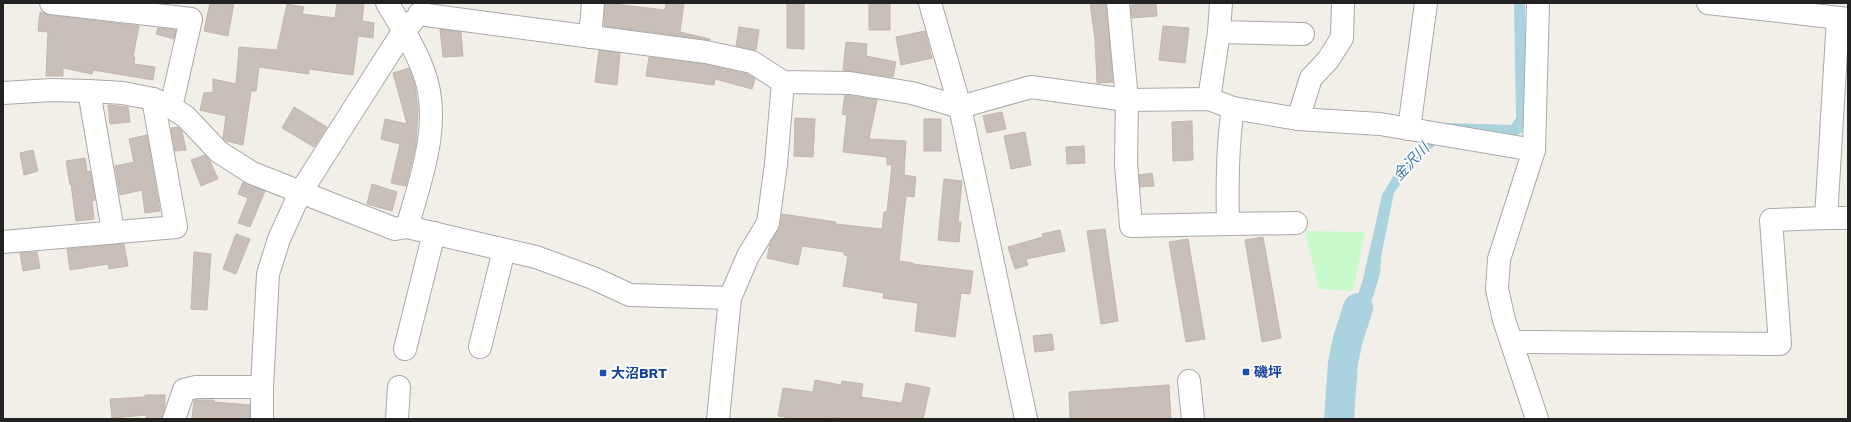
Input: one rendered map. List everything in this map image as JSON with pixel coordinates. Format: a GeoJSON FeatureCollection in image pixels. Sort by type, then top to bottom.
{"type":"FeatureCollection","features":[{"type":"Feature","properties":{"kind":"street"},"geometry":{"type":"LineString","coordinates":[[3,242],[113,231],[176,227],[162,103],[193,11],[51,3]]}},
{"type":"Feature","properties":{"kind":"street"},"geometry":{"type":"LineString","coordinates":[[387,3],[404,30],[424,71],[432,107],[428,155],[407,228]]}},
{"type":"Feature","properties":{"kind":"street"},"geometry":{"type":"LineString","coordinates":[[590,37],[593,3]]}},
{"type":"Feature","properties":{"kind":"street"},"geometry":{"type":"LineString","coordinates":[[930,3],[960,107],[1026,419]]}},
{"type":"Feature","properties":{"kind":"street"},"geometry":{"type":"LineString","coordinates":[[1118,3],[1128,100],[1126,164],[1131,226],[1296,223]]}},
{"type":"Feature","properties":{"kind":"street"},"geometry":{"type":"LineString","coordinates":[[1209,99],[1219,32],[1220,3]]}},
{"type":"Feature","properties":{"kind":"street"},"geometry":{"type":"LineString","coordinates":[[1298,119],[1311,78],[1328,60],[1342,38],[1343,3]]}},
{"type":"Feature","properties":{"kind":"street"},"geometry":{"type":"LineString","coordinates":[[1409,129],[1426,3]]}},
{"type":"Feature","properties":{"kind":"street"},"geometry":{"type":"LineString","coordinates":[[1537,419],[1504,320],[1497,289],[1499,259],[1525,149],[1538,3]]}},
{"type":"Feature","properties":{"kind":"street"},"geometry":{"type":"LineString","coordinates":[[1708,3],[1843,18],[1826,218]]}},
{"type":"Feature","properties":{"kind":"street"},"geometry":{"type":"LineString","coordinates":[[262,419],[262,387],[268,274],[279,239],[300,193],[419,9],[590,37],[706,52],[752,62],[783,82],[850,83],[912,93],[960,107],[1031,87],[1128,100],[1209,99],[1233,108],[1298,119],[1380,124],[1525,149]]}},
{"type":"Feature","properties":{"kind":"street"},"geometry":{"type":"LineString","coordinates":[[1219,32],[1304,34]]}},
{"type":"Feature","properties":{"kind":"street"},"geometry":{"type":"LineString","coordinates":[[718,419],[730,298],[748,256],[768,223],[776,164],[783,82]]}},
{"type":"Feature","properties":{"kind":"street"},"geometry":{"type":"LineString","coordinates":[[3,93],[52,90],[123,92],[162,103],[186,117],[219,152],[252,173],[395,229],[407,228],[434,233],[543,259],[593,278],[630,295],[730,298]]}},
{"type":"Feature","properties":{"kind":"street"},"geometry":{"type":"LineString","coordinates":[[89,91],[113,231]]}},
{"type":"Feature","properties":{"kind":"street"},"geometry":{"type":"LineString","coordinates":[[1228,224],[1227,194],[1229,134],[1233,108]]}},
{"type":"Feature","properties":{"kind":"street"},"geometry":{"type":"LineString","coordinates":[[1512,342],[1780,344],[1771,220],[1848,218]]}},
{"type":"Feature","properties":{"kind":"street"},"geometry":{"type":"LineString","coordinates":[[405,349],[434,233]]}},
{"type":"Feature","properties":{"kind":"street"},"geometry":{"type":"LineString","coordinates":[[480,347],[504,250]]}},
{"type":"Feature","properties":{"kind":"street"},"geometry":{"type":"LineString","coordinates":[[1189,381],[1193,419]]}},
{"type":"Feature","properties":{"kind":"street"},"geometry":{"type":"LineString","coordinates":[[174,419],[184,390],[196,387],[262,387]]}},
{"type":"Feature","properties":{"kind":"street"},"geometry":{"type":"LineString","coordinates":[[397,419],[399,387]]}},
{"type":"Feature","properties":{"kind":"green space"},"geometry":{"type":"Polygon","coordinates":[[[1305,231],[1365,232],[1353,291],[1319,289],[1305,231]]]}},
{"type":"Feature","properties":{"kind":"water"},"geometry":{"type":"Polygon","coordinates":[[[1514,3],[1525,3],[1526,111],[1522,133],[1513,136],[1440,129],[1449,123],[1511,125],[1516,118],[1514,3]]]}},
{"type":"Feature","properties":{"kind":"water"},"geometry":{"type":"Polygon","coordinates":[[[1422,142],[1435,145],[1410,169],[1394,193],[1381,257],[1380,274],[1358,345],[1341,348],[1363,279],[1382,195],[1399,167],[1422,142]]]}},
{"type":"Feature","properties":{"kind":"water"},"geometry":{"type":"Polygon","coordinates":[[[1338,363],[1348,363],[1344,419],[1334,419],[1338,363]]]}},
{"type":"Feature","properties":{"kind":"building"},"geometry":{"type":"Polygon","coordinates":[[[210,3],[234,3],[228,36],[204,31],[210,3]]]}},
{"type":"Feature","properties":{"kind":"building"},"geometry":{"type":"Polygon","coordinates":[[[337,3],[364,3],[362,21],[374,23],[373,38],[358,36],[353,75],[309,69],[309,74],[259,67],[256,91],[251,91],[243,145],[226,141],[223,138],[226,116],[200,110],[204,93],[213,92],[213,79],[236,84],[239,47],[277,50],[287,4],[304,7],[302,14],[335,18],[337,3]]]}},
{"type":"Feature","properties":{"kind":"building"},"geometry":{"type":"Polygon","coordinates":[[[605,3],[665,10],[666,3],[684,3],[680,32],[710,40],[604,26],[605,3]]]}},
{"type":"Feature","properties":{"kind":"building"},"geometry":{"type":"Polygon","coordinates":[[[787,3],[804,3],[804,49],[787,48],[787,3]]]}},
{"type":"Feature","properties":{"kind":"building"},"geometry":{"type":"Polygon","coordinates":[[[869,3],[890,3],[890,30],[869,30],[869,3]]]}},
{"type":"Feature","properties":{"kind":"building"},"geometry":{"type":"Polygon","coordinates":[[[1090,3],[1106,3],[1113,82],[1097,83],[1095,39],[1090,3]]]}},
{"type":"Feature","properties":{"kind":"building"},"geometry":{"type":"Polygon","coordinates":[[[1156,4],[1157,16],[1132,18],[1131,5],[1156,4]]]}},
{"type":"Feature","properties":{"kind":"building"},"geometry":{"type":"Polygon","coordinates":[[[40,12],[50,15],[139,26],[133,57],[135,57],[134,64],[155,67],[153,80],[93,70],[92,74],[63,68],[63,76],[46,76],[48,32],[38,31],[40,12]]]}},
{"type":"Feature","properties":{"kind":"building"},"geometry":{"type":"Polygon","coordinates":[[[1163,26],[1189,28],[1185,63],[1159,60],[1163,26]]]}},
{"type":"Feature","properties":{"kind":"building"},"geometry":{"type":"Polygon","coordinates":[[[739,27],[759,30],[756,50],[736,46],[739,27]]]}},
{"type":"Feature","properties":{"kind":"building"},"geometry":{"type":"Polygon","coordinates":[[[158,28],[176,30],[174,39],[156,34],[158,28]]]}},
{"type":"Feature","properties":{"kind":"building"},"geometry":{"type":"Polygon","coordinates":[[[440,29],[461,32],[463,56],[443,57],[440,29]]]}},
{"type":"Feature","properties":{"kind":"building"},"geometry":{"type":"Polygon","coordinates":[[[925,31],[932,58],[901,65],[896,37],[925,31]]]}},
{"type":"Feature","properties":{"kind":"building"},"geometry":{"type":"Polygon","coordinates":[[[846,42],[867,44],[866,56],[896,62],[893,77],[843,70],[846,42]]]}},
{"type":"Feature","properties":{"kind":"building"},"geometry":{"type":"Polygon","coordinates":[[[599,50],[620,53],[617,85],[595,82],[599,50]]]}},
{"type":"Feature","properties":{"kind":"building"},"geometry":{"type":"Polygon","coordinates":[[[649,57],[704,64],[747,74],[755,79],[752,89],[715,79],[714,85],[646,76],[649,57]]]}},
{"type":"Feature","properties":{"kind":"building"},"geometry":{"type":"Polygon","coordinates":[[[409,68],[415,86],[418,109],[416,144],[406,186],[391,183],[400,144],[381,139],[385,119],[407,124],[393,73],[409,68]]]}},
{"type":"Feature","properties":{"kind":"building"},"geometry":{"type":"Polygon","coordinates":[[[845,95],[877,100],[869,139],[906,141],[904,175],[916,177],[914,197],[906,196],[899,261],[973,271],[970,294],[961,293],[955,337],[915,331],[918,303],[883,298],[884,293],[843,286],[848,256],[844,255],[844,252],[802,246],[798,265],[767,258],[770,244],[780,225],[782,214],[836,222],[835,224],[882,229],[884,212],[887,212],[892,165],[887,165],[887,157],[843,152],[847,115],[842,114],[845,95]]]}},
{"type":"Feature","properties":{"kind":"building"},"geometry":{"type":"Polygon","coordinates":[[[108,105],[128,107],[130,122],[110,124],[108,105]]]}},
{"type":"Feature","properties":{"kind":"building"},"geometry":{"type":"Polygon","coordinates":[[[294,107],[327,127],[314,147],[282,128],[294,107]]]}},
{"type":"Feature","properties":{"kind":"building"},"geometry":{"type":"Polygon","coordinates":[[[1002,112],[1006,129],[987,133],[983,116],[1002,112]]]}},
{"type":"Feature","properties":{"kind":"building"},"geometry":{"type":"Polygon","coordinates":[[[795,118],[815,119],[813,157],[794,156],[795,118]]]}},
{"type":"Feature","properties":{"kind":"building"},"geometry":{"type":"Polygon","coordinates":[[[924,119],[941,119],[941,151],[924,151],[924,119]]]}},
{"type":"Feature","properties":{"kind":"building"},"geometry":{"type":"Polygon","coordinates":[[[1192,121],[1193,160],[1173,161],[1172,122],[1192,121]]]}},
{"type":"Feature","properties":{"kind":"building"},"geometry":{"type":"Polygon","coordinates":[[[178,127],[182,131],[186,150],[175,151],[171,128],[178,127]]]}},
{"type":"Feature","properties":{"kind":"building"},"geometry":{"type":"Polygon","coordinates":[[[1025,132],[1031,165],[1011,169],[1004,136],[1025,132]]]}},
{"type":"Feature","properties":{"kind":"building"},"geometry":{"type":"Polygon","coordinates":[[[147,135],[160,211],[145,213],[142,190],[120,195],[115,166],[134,162],[129,139],[147,135]]]}},
{"type":"Feature","properties":{"kind":"building"},"geometry":{"type":"Polygon","coordinates":[[[1084,146],[1085,163],[1067,164],[1066,147],[1084,146]]]}},
{"type":"Feature","properties":{"kind":"building"},"geometry":{"type":"Polygon","coordinates":[[[33,150],[38,171],[24,175],[20,153],[33,150]]]}},
{"type":"Feature","properties":{"kind":"building"},"geometry":{"type":"Polygon","coordinates":[[[205,155],[210,161],[218,179],[201,186],[191,160],[205,155]]]}},
{"type":"Feature","properties":{"kind":"building"},"geometry":{"type":"Polygon","coordinates":[[[85,158],[87,172],[90,171],[95,200],[92,201],[94,219],[76,221],[66,161],[85,158]]]}},
{"type":"Feature","properties":{"kind":"building"},"geometry":{"type":"Polygon","coordinates":[[[1152,173],[1154,186],[1140,187],[1139,175],[1152,173]]]}},
{"type":"Feature","properties":{"kind":"building"},"geometry":{"type":"Polygon","coordinates":[[[944,179],[962,181],[958,222],[961,222],[959,242],[938,240],[944,179]]]}},
{"type":"Feature","properties":{"kind":"building"},"geometry":{"type":"Polygon","coordinates":[[[243,182],[265,191],[250,227],[238,223],[248,198],[238,194],[243,182]]]}},
{"type":"Feature","properties":{"kind":"building"},"geometry":{"type":"Polygon","coordinates":[[[372,184],[397,192],[392,211],[367,204],[372,184]]]}},
{"type":"Feature","properties":{"kind":"building"},"geometry":{"type":"Polygon","coordinates":[[[1105,229],[1118,321],[1101,324],[1087,231],[1105,229]]]}},
{"type":"Feature","properties":{"kind":"building"},"geometry":{"type":"Polygon","coordinates":[[[1060,230],[1065,251],[1026,259],[1028,265],[1015,269],[1008,247],[1043,237],[1042,234],[1060,230]]]}},
{"type":"Feature","properties":{"kind":"building"},"geometry":{"type":"Polygon","coordinates":[[[236,234],[250,239],[236,274],[223,269],[236,234]]]}},
{"type":"Feature","properties":{"kind":"building"},"geometry":{"type":"Polygon","coordinates":[[[1263,237],[1281,338],[1262,342],[1245,240],[1263,237]]]}},
{"type":"Feature","properties":{"kind":"building"},"geometry":{"type":"Polygon","coordinates":[[[1188,239],[1205,339],[1186,342],[1169,242],[1188,239]]]}},
{"type":"Feature","properties":{"kind":"building"},"geometry":{"type":"Polygon","coordinates":[[[124,244],[128,266],[109,269],[108,264],[70,270],[67,249],[124,244]]]}},
{"type":"Feature","properties":{"kind":"building"},"geometry":{"type":"Polygon","coordinates":[[[37,252],[40,268],[23,271],[20,253],[37,252]]]}},
{"type":"Feature","properties":{"kind":"building"},"geometry":{"type":"Polygon","coordinates":[[[194,252],[211,254],[207,310],[191,309],[194,252]]]}},
{"type":"Feature","properties":{"kind":"building"},"geometry":{"type":"Polygon","coordinates":[[[1052,334],[1054,350],[1035,352],[1033,336],[1052,334]]]}},
{"type":"Feature","properties":{"kind":"building"},"geometry":{"type":"Polygon","coordinates":[[[815,380],[841,385],[842,381],[863,384],[861,397],[902,403],[906,383],[930,388],[923,419],[846,419],[830,417],[830,419],[798,419],[778,416],[783,388],[813,392],[815,380]]]}},
{"type":"Feature","properties":{"kind":"building"},"geometry":{"type":"Polygon","coordinates":[[[1169,385],[1171,419],[1070,419],[1069,392],[1169,385]]]}},
{"type":"Feature","properties":{"kind":"building"},"geometry":{"type":"Polygon","coordinates":[[[145,395],[165,395],[165,405],[162,419],[146,419],[146,415],[112,418],[110,399],[145,397],[145,395]]]}},
{"type":"Feature","properties":{"kind":"building"},"geometry":{"type":"Polygon","coordinates":[[[194,400],[214,400],[214,402],[250,405],[250,419],[192,419],[194,400]]]}},
{"type":"Feature","properties":{"kind":"waterway","name":"金沢川"},"geometry":{"type":"LineString","coordinates":[[1339,419],[1343,363],[1348,339],[1358,308]]}},
{"type":"Feature","properties":{"kind":"place","name":"磯坪"},"geometry":{"type":"Point","coordinates":[1246,372]}},
{"type":"Feature","properties":{"kind":"place","name":"大沼BRT"},"geometry":{"type":"Point","coordinates":[603,373]}}]}
